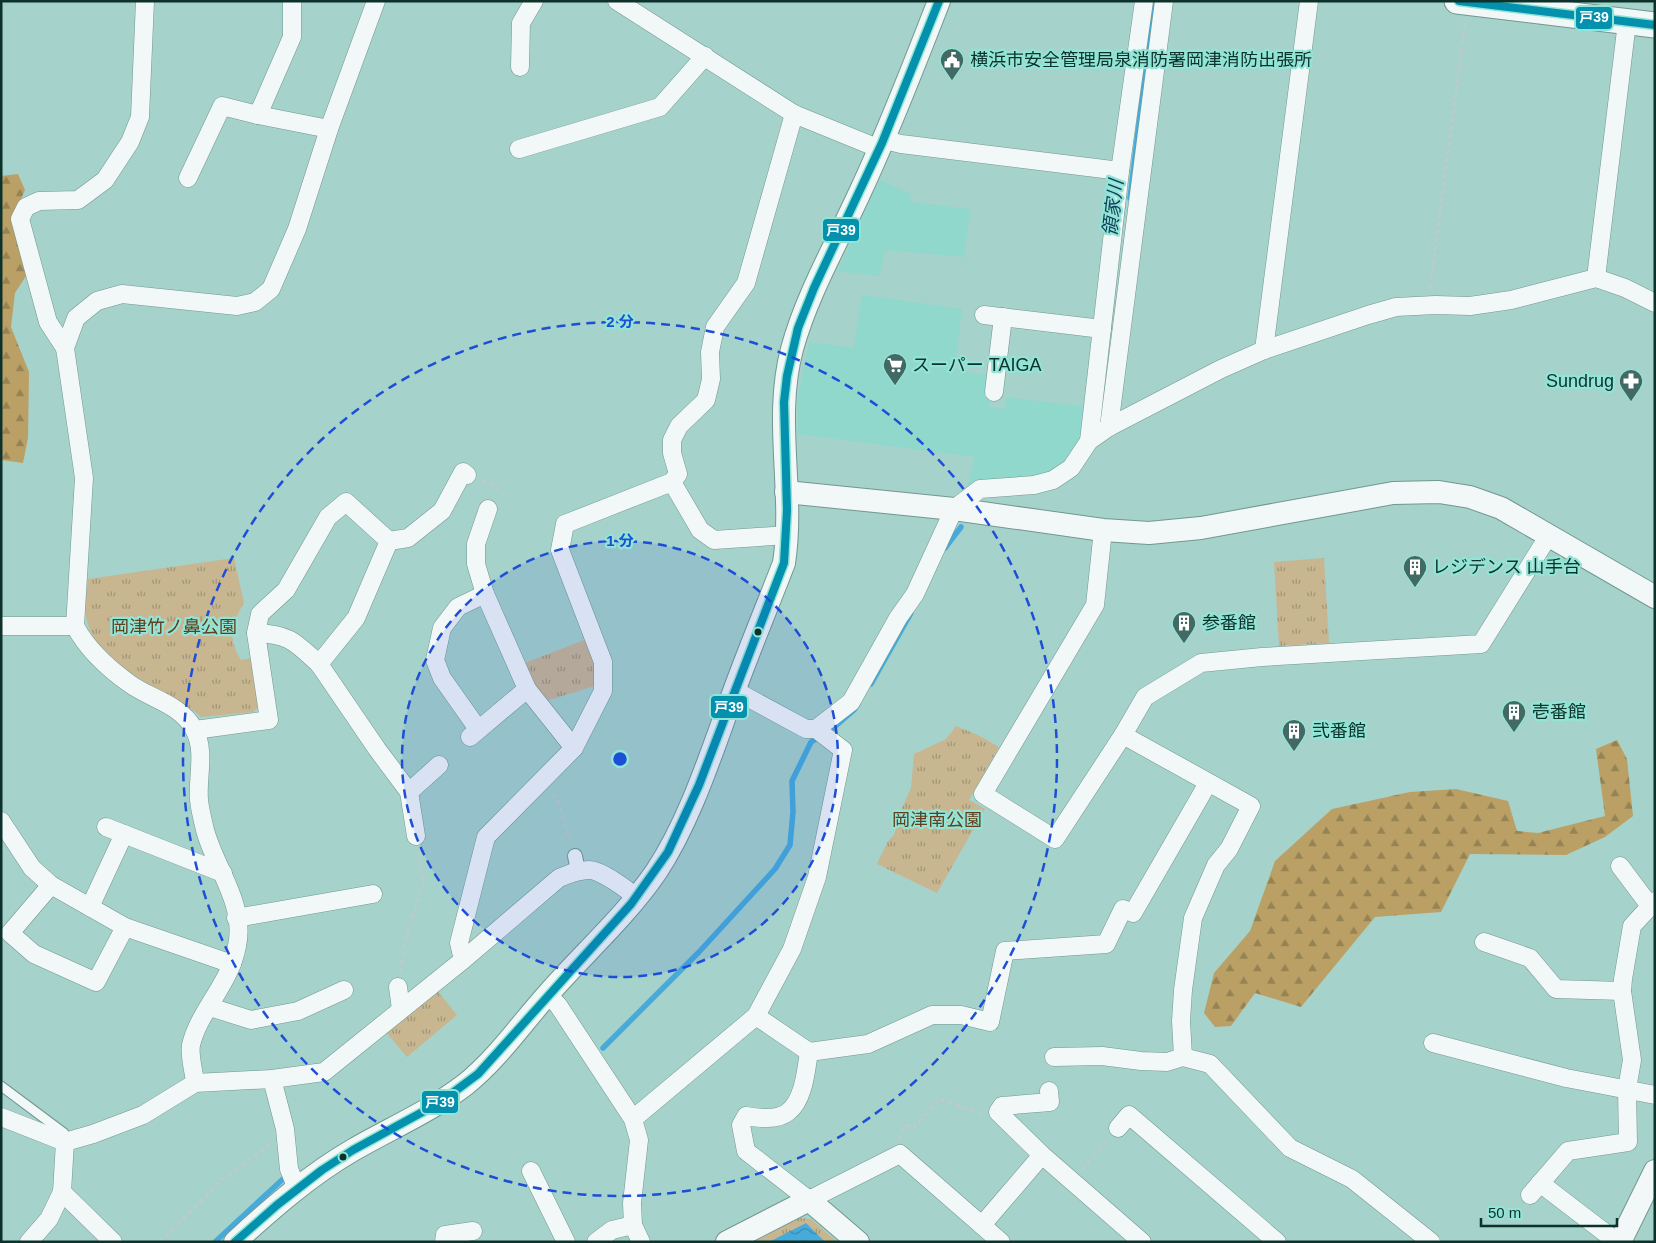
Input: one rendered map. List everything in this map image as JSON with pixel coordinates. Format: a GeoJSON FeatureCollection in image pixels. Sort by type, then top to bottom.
{"type":"FeatureCollection","features":[{"type":"Feature","properties":{"kind":"main road"},"geometry":{"type":"LineString","coordinates":[[1463,2],[1586,9],[1628,22],[1655,25]]}},
{"type":"Feature","properties":{"kind":"street"},"geometry":{"type":"LineString","coordinates":[[145,1],[140,116],[130,142],[105,180],[78,200],[39,201],[26,207],[20,219],[48,322],[65,348],[84,478],[75,626],[84,644],[130,684],[181,712],[194,730],[201,759],[199,800],[205,831],[223,873],[236,918],[238,943],[232,964],[210,1007],[196,1028],[191,1047],[195,1083]]}},
{"type":"Feature","properties":{"kind":"street"},"geometry":{"type":"LineString","coordinates":[[258,115],[292,37],[292,1]]}},
{"type":"Feature","properties":{"kind":"street"},"geometry":{"type":"LineString","coordinates":[[65,348],[76,318],[97,301],[122,294],[237,306],[255,302],[271,289],[297,229],[329,129],[376,1]]}},
{"type":"Feature","properties":{"kind":"street"},"geometry":{"type":"LineString","coordinates":[[520,67],[521,23],[534,1]]}},
{"type":"Feature","properties":{"kind":"street"},"geometry":{"type":"LineString","coordinates":[[235,1242],[297,1189],[352,1151],[430,1108],[466,1084],[493,1060],[547,994],[638,898],[657,870],[674,840],[708,763],[734,690],[784,563],[788,535],[782,426],[784,392],[792,349],[806,309],[882,145],[940,1]]}},
{"type":"Feature","properties":{"kind":"street"},"geometry":{"type":"LineString","coordinates":[[1089,441],[1120,171],[1144,1]]}},
{"type":"Feature","properties":{"kind":"street"},"geometry":{"type":"LineString","coordinates":[[1109,427],[1164,1]]}},
{"type":"Feature","properties":{"kind":"street"},"geometry":{"type":"LineString","coordinates":[[1264,350],[1309,1]]}},
{"type":"Feature","properties":{"kind":"street"},"geometry":{"type":"LineString","coordinates":[[625,4],[794,114],[882,145],[1120,171]]}},
{"type":"Feature","properties":{"kind":"street"},"geometry":{"type":"LineString","coordinates":[[1596,278],[1628,22]]}},
{"type":"Feature","properties":{"kind":"street"},"geometry":{"type":"LineString","coordinates":[[519,149],[660,106],[705,56]]}},
{"type":"Feature","properties":{"kind":"street"},"geometry":{"type":"LineString","coordinates":[[188,178],[222,106],[329,129]]}},
{"type":"Feature","properties":{"kind":"street"},"geometry":{"type":"LineString","coordinates":[[463,960],[459,943],[486,837],[546,785],[574,748],[603,691],[603,662],[560,550],[565,524],[672,482],[678,474],[672,453],[672,440],[679,426],[706,400],[711,379],[710,352],[715,327],[746,283],[794,114]]}},
{"type":"Feature","properties":{"kind":"street"},"geometry":{"type":"LineString","coordinates":[[734,690],[806,729],[816,729],[851,702],[898,618],[915,594],[954,509],[980,489],[1034,485],[1053,480],[1072,468],[1089,441],[1109,427],[1222,369],[1264,350],[1313,332],[1396,307],[1428,305],[1470,306],[1511,300],[1596,278],[1625,288],[1655,303]]}},
{"type":"Feature","properties":{"kind":"street"},"geometry":{"type":"LineString","coordinates":[[984,315],[1102,329]]}},
{"type":"Feature","properties":{"kind":"street"},"geometry":{"type":"LineString","coordinates":[[994,392],[1003,317]]}},
{"type":"Feature","properties":{"kind":"street"},"geometry":{"type":"LineString","coordinates":[[389,541],[408,538],[442,511],[463,472],[467,475]]}},
{"type":"Feature","properties":{"kind":"street"},"geometry":{"type":"LineString","coordinates":[[672,482],[700,530],[714,540],[788,535]]}},
{"type":"Feature","properties":{"kind":"street"},"geometry":{"type":"LineString","coordinates":[[786,492],[954,509],[1103,530],[1149,533],[1201,528],[1393,493],[1440,492],[1470,497],[1501,508],[1655,597]]}},
{"type":"Feature","properties":{"kind":"street"},"geometry":{"type":"LineString","coordinates":[[194,730],[269,720],[256,633],[260,614],[286,590],[328,517],[346,502],[389,541]]}},
{"type":"Feature","properties":{"kind":"street"},"geometry":{"type":"LineString","coordinates":[[488,509],[476,544],[476,564],[485,594],[527,689],[574,748]]}},
{"type":"Feature","properties":{"kind":"street"},"geometry":{"type":"LineString","coordinates":[[1103,530],[1095,605],[983,794],[1055,839],[1123,735],[1145,697],[1201,664],[1262,657],[1481,644],[1549,535]]}},
{"type":"Feature","properties":{"kind":"street"},"geometry":{"type":"LineString","coordinates":[[319,664],[356,618],[389,541]]}},
{"type":"Feature","properties":{"kind":"street"},"geometry":{"type":"LineString","coordinates":[[485,594],[458,607],[442,628],[435,660],[442,678],[474,733],[527,689]]}},
{"type":"Feature","properties":{"kind":"street"},"geometry":{"type":"LineString","coordinates":[[1,626],[75,626]]}},
{"type":"Feature","properties":{"kind":"street"},"geometry":{"type":"LineString","coordinates":[[256,633],[277,634],[294,641],[319,664],[376,749],[409,792],[416,836]]}},
{"type":"Feature","properties":{"kind":"street"},"geometry":{"type":"LineString","coordinates":[[633,1118],[756,1016],[792,949],[817,877],[843,750],[816,729]]}},
{"type":"Feature","properties":{"kind":"street"},"geometry":{"type":"LineString","coordinates":[[1123,735],[1251,806],[1229,849],[1216,865],[1193,918],[1182,990],[1183,1057]]}},
{"type":"Feature","properties":{"kind":"street"},"geometry":{"type":"LineString","coordinates":[[409,792],[438,765]]}},
{"type":"Feature","properties":{"kind":"street"},"geometry":{"type":"LineString","coordinates":[[756,1016],[808,1052],[868,1044],[932,1015],[961,1015],[990,1022],[1005,951],[1106,944],[1123,909],[1133,912],[1208,782]]}},
{"type":"Feature","properties":{"kind":"street"},"geometry":{"type":"LineString","coordinates":[[1,821],[32,868],[51,885],[125,927],[232,964]]}},
{"type":"Feature","properties":{"kind":"street"},"geometry":{"type":"LineString","coordinates":[[106,827],[223,873]]}},
{"type":"Feature","properties":{"kind":"street"},"geometry":{"type":"LineString","coordinates":[[90,907],[124,834]]}},
{"type":"Feature","properties":{"kind":"street"},"geometry":{"type":"LineString","coordinates":[[1,1117],[65,1142],[93,1134],[143,1115],[195,1083],[272,1079],[324,1072],[401,1008],[463,960],[577,864],[592,870],[638,898]]}},
{"type":"Feature","properties":{"kind":"street"},"geometry":{"type":"LineString","coordinates":[[1620,866],[1652,904],[1632,926],[1622,991],[1632,1060],[1628,1089],[1628,1142],[1568,1151],[1535,1189],[1619,1242],[1648,1203],[1655,1171]]}},
{"type":"Feature","properties":{"kind":"street"},"geometry":{"type":"LineString","coordinates":[[51,885],[10,933],[34,954],[96,982],[125,927]]}},
{"type":"Feature","properties":{"kind":"street"},"geometry":{"type":"LineString","coordinates":[[236,918],[373,894]]}},
{"type":"Feature","properties":{"kind":"street"},"geometry":{"type":"LineString","coordinates":[[1484,942],[1530,958],[1556,988],[1622,991]]}},
{"type":"Feature","properties":{"kind":"street"},"geometry":{"type":"LineString","coordinates":[[398,987],[401,1008]]}},
{"type":"Feature","properties":{"kind":"street"},"geometry":{"type":"LineString","coordinates":[[210,1007],[250,1020],[298,1011],[344,990]]}},
{"type":"Feature","properties":{"kind":"street"},"geometry":{"type":"LineString","coordinates":[[547,994],[558,1005],[633,1118],[639,1140],[632,1203],[633,1225],[642,1242]]}},
{"type":"Feature","properties":{"kind":"street"},"geometry":{"type":"LineString","coordinates":[[1433,1043],[1566,1078],[1655,1095]]}},
{"type":"Feature","properties":{"kind":"street"},"geometry":{"type":"LineString","coordinates":[[808,1052],[806,1074],[797,1099],[788,1112],[766,1119],[746,1116],[741,1125],[746,1151],[858,1242]]}},
{"type":"Feature","properties":{"kind":"street"},"geometry":{"type":"LineString","coordinates":[[1054,1057],[1102,1056],[1167,1062],[1183,1057],[1210,1064],[1290,1148],[1352,1179],[1428,1241]]}},
{"type":"Feature","properties":{"kind":"street"},"geometry":{"type":"LineString","coordinates":[[272,1079],[285,1136],[290,1169],[297,1189]]}},
{"type":"Feature","properties":{"kind":"street"},"geometry":{"type":"LineString","coordinates":[[1049,1091],[1050,1102],[1002,1106],[998,1112],[1042,1155],[1142,1242]]}},
{"type":"Feature","properties":{"kind":"street"},"geometry":{"type":"LineString","coordinates":[[1118,1128],[1130,1115],[1277,1242]]}},
{"type":"Feature","properties":{"kind":"street"},"geometry":{"type":"LineString","coordinates":[[30,1242],[49,1219],[62,1192],[65,1142]]}},
{"type":"Feature","properties":{"kind":"street"},"geometry":{"type":"LineString","coordinates":[[727,1242],[900,1154],[1001,1242]]}},
{"type":"Feature","properties":{"kind":"street"},"geometry":{"type":"LineString","coordinates":[[982,1225],[1042,1155]]}},
{"type":"Feature","properties":{"kind":"street"},"geometry":{"type":"LineString","coordinates":[[531,1171],[566,1242]]}},
{"type":"Feature","properties":{"kind":"street"},"geometry":{"type":"LineString","coordinates":[[62,1192],[113,1242]]}},
{"type":"Feature","properties":{"kind":"street"},"geometry":{"type":"LineString","coordinates":[[596,1242],[612,1230],[633,1225]]}},
{"type":"Feature","properties":{"kind":"street"},"geometry":{"type":"LineString","coordinates":[[444,1242],[446,1235],[473,1231]]}},
{"type":"Feature","properties":{"kind":"lane"},"geometry":{"type":"LineString","coordinates":[[1,1086],[64,1133],[65,1142]]}},
{"type":"Feature","properties":{"kind":"path"},"geometry":{"type":"LineString","coordinates":[[1428,305],[1463,2]]}},
{"type":"Feature","properties":{"kind":"path"},"geometry":{"type":"LineString","coordinates":[[467,475],[497,487],[488,509]]}},
{"type":"Feature","properties":{"kind":"path"},"geometry":{"type":"LineString","coordinates":[[546,785],[557,798],[577,864]]}},
{"type":"Feature","properties":{"kind":"path"},"geometry":{"type":"LineString","coordinates":[[398,987],[406,937],[423,886],[420,864]]}},
{"type":"Feature","properties":{"kind":"path"},"geometry":{"type":"LineString","coordinates":[[900,1154],[898,1143],[904,1125],[914,1127],[939,1098],[970,1108]]}},
{"type":"Feature","properties":{"kind":"path"},"geometry":{"type":"LineString","coordinates":[[1072,1181],[1118,1128]]}},
{"type":"Feature","properties":{"kind":"path"},"geometry":{"type":"LineString","coordinates":[[160,1242],[224,1178],[256,1153],[285,1136]]}},
{"type":"Feature","properties":{"kind":"shaded area"},"geometry":{"type":"Polygon","coordinates":[[[880,180],[911,194],[910,202],[970,209],[964,257],[885,250],[880,276],[838,271],[880,180]]]}},
{"type":"Feature","properties":{"kind":"shaded area","name":"スーパー TAIGA"},"geometry":{"type":"Polygon","coordinates":[[[862,295],[962,309],[955,369],[993,376],[989,407],[1005,409],[1007,397],[1087,407],[1083,440],[1067,465],[1048,476],[968,485],[975,457],[798,434],[798,397],[809,342],[854,348],[862,295]]]}},
{"type":"Feature","properties":{"kind":"green space"},"geometry":{"type":"Polygon","coordinates":[[[18,174],[25,190],[12,219],[26,276],[15,293],[11,327],[29,372],[28,438],[23,463],[1,460],[1,176],[18,174]]]}},
{"type":"Feature","properties":{"kind":"green space","name":"岡津竹ノ鼻公園"},"geometry":{"type":"Polygon","coordinates":[[[234,558],[244,603],[234,624],[234,645],[241,660],[253,658],[258,707],[253,712],[202,717],[134,675],[104,651],[93,635],[86,617],[85,603],[88,579],[234,558]]]}},
{"type":"Feature","properties":{"kind":"green space"},"geometry":{"type":"Polygon","coordinates":[[[1324,558],[1329,643],[1279,646],[1274,562],[1324,558]]]}},
{"type":"Feature","properties":{"kind":"green space"},"geometry":{"type":"Polygon","coordinates":[[[587,639],[598,661],[595,686],[546,701],[533,686],[522,664],[587,639]]]}},
{"type":"Feature","properties":{"kind":"green space","name":"岡津南公園"},"geometry":{"type":"Polygon","coordinates":[[[956,726],[978,735],[999,747],[969,800],[985,809],[937,893],[877,864],[888,841],[894,835],[901,810],[911,788],[914,754],[946,739],[956,726]]]}},
{"type":"Feature","properties":{"kind":"green space"},"geometry":{"type":"Polygon","coordinates":[[[1617,740],[1627,759],[1633,816],[1605,837],[1566,855],[1470,854],[1441,912],[1375,917],[1301,1007],[1255,993],[1231,1026],[1215,1027],[1204,1013],[1214,973],[1250,931],[1275,861],[1332,809],[1410,792],[1456,789],[1508,801],[1517,831],[1538,833],[1605,816],[1596,749],[1617,740]]]}},
{"type":"Feature","properties":{"kind":"green space"},"geometry":{"type":"Polygon","coordinates":[[[436,989],[457,1015],[407,1057],[385,1031],[436,989]]]}},
{"type":"Feature","properties":{"kind":"green space"},"geometry":{"type":"Polygon","coordinates":[[[800,1218],[811,1219],[837,1242],[753,1242],[800,1218]]]}},
{"type":"Feature","properties":{"kind":"water"},"geometry":{"type":"Polygon","coordinates":[[[806,1223],[825,1242],[769,1242],[806,1223]]]}},
{"type":"Feature","properties":{"kind":"waterway","name":"領家川"},"geometry":{"type":"LineString","coordinates":[[1130,198],[1154,1]]}},
{"type":"Feature","properties":{"kind":"waterway","name":"領家川"},"geometry":{"type":"LineString","coordinates":[[1101,418],[1105,390]]}},
{"type":"Feature","properties":{"kind":"waterway"},"geometry":{"type":"LineString","coordinates":[[945,548],[961,527]]}},
{"type":"Feature","properties":{"kind":"waterway"},"geometry":{"type":"LineString","coordinates":[[871,684],[911,613]]}},
{"type":"Feature","properties":{"kind":"waterway"},"geometry":{"type":"LineString","coordinates":[[603,1048],[699,952],[775,869],[790,845],[793,812],[792,781],[811,742],[831,730],[854,710],[858,704]]}},
{"type":"Feature","properties":{"kind":"waterway"},"geometry":{"type":"LineString","coordinates":[[215,1242],[283,1179]]}},
{"type":"Feature","properties":{"kind":"transit line","name":"戸39"},"geometry":{"type":"LineString","coordinates":[[235,1242],[277,1205],[322,1170],[353,1150],[439,1103],[478,1074],[631,904],[668,852],[699,785],[784,563],[787,510],[784,402],[787,376],[798,328],[814,288],[882,143],[939,1]]}},
{"type":"Feature","properties":{"kind":"transit line","name":"戸39"},"geometry":{"type":"LineString","coordinates":[[1459,1],[1655,25]]}},
{"type":"Feature","properties":{"kind":"place","name":"横浜市安全管理局泉消防署岡津消防出張所"},"geometry":{"type":"Point","coordinates":[952,81]}},
{"type":"Feature","properties":{"kind":"place","name":"スーパー TAIGA"},"geometry":{"type":"Point","coordinates":[895,386]}},
{"type":"Feature","properties":{"kind":"place","name":"Sundrug"},"geometry":{"type":"Point","coordinates":[1631,402]}},
{"type":"Feature","properties":{"kind":"place","name":"レジデンス 山手台"},"geometry":{"type":"Point","coordinates":[1415,588]}},
{"type":"Feature","properties":{"kind":"place","name":"参番館"},"geometry":{"type":"Point","coordinates":[1184,644]}},
{"type":"Feature","properties":{"kind":"place","name":"壱番館"},"geometry":{"type":"Point","coordinates":[1514,733]}},
{"type":"Feature","properties":{"kind":"place","name":"弐番館"},"geometry":{"type":"Point","coordinates":[1294,752]}}]}
